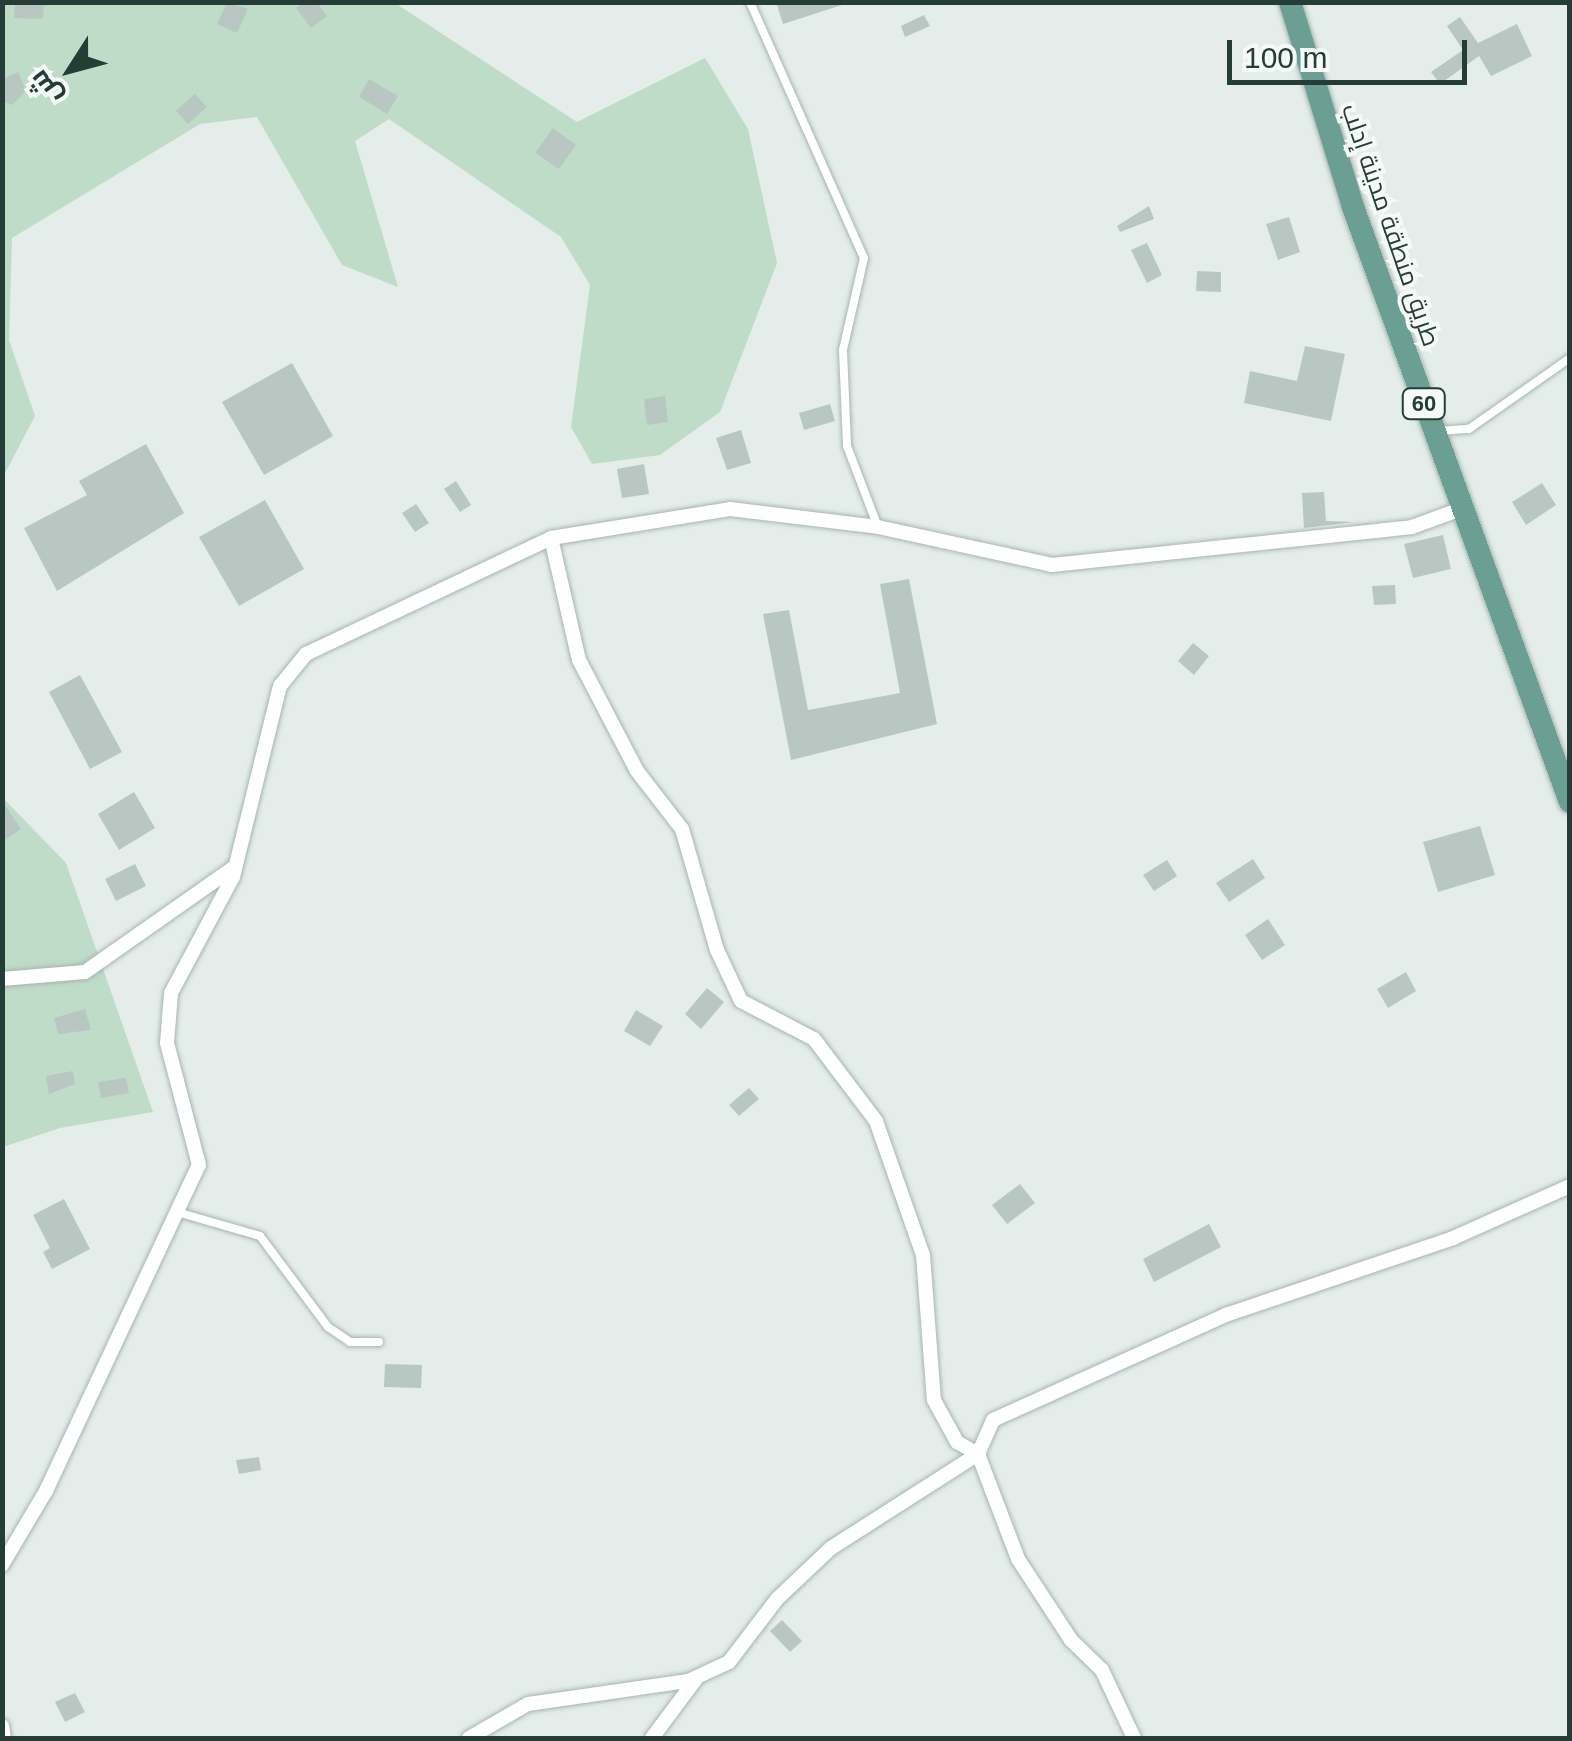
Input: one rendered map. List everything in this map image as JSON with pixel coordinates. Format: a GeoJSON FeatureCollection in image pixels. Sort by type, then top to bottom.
{"type":"FeatureCollection","features":[{"type":"Feature","properties":{"kind":"main road","name":"طريق منطقة مدينة إدلب"},"geometry":{"type":"LineString","coordinates":[[1290,2],[1353,207],[1567,790]]}},
{"type":"Feature","properties":{"kind":"street"},"geometry":{"type":"LineString","coordinates":[[2,1565],[46,1492],[198,1165],[167,1044],[170,993],[236,866],[280,686],[306,654],[550,538],[730,509],[878,527],[1052,565],[1412,527],[1461,508]]}},
{"type":"Feature","properties":{"kind":"street"},"geometry":{"type":"LineString","coordinates":[[550,538],[579,660],[637,771],[682,830],[717,950],[741,1001],[814,1039],[876,1121],[923,1255],[934,1400],[956,1442],[978,1454],[1018,1559],[1071,1640],[1102,1670],[1134,1738]]}},
{"type":"Feature","properties":{"kind":"street"},"geometry":{"type":"LineString","coordinates":[[2,980],[84,972],[236,866]]}},
{"type":"Feature","properties":{"kind":"street"},"geometry":{"type":"LineString","coordinates":[[470,1738],[528,1704],[697,1677],[729,1662],[777,1599],[831,1548],[978,1454],[993,1420],[1210,1322],[1453,1238],[1570,1186]]}},
{"type":"Feature","properties":{"kind":"street"},"geometry":{"type":"LineString","coordinates":[[652,1738],[697,1677]]}},
{"type":"Feature","properties":{"kind":"street"},"geometry":{"type":"LineString","coordinates":[[2,1726],[4,1738]]}},
{"type":"Feature","properties":{"kind":"lane"},"geometry":{"type":"LineString","coordinates":[[750,2],[864,258],[843,350],[847,446],[878,527]]}},
{"type":"Feature","properties":{"kind":"lane"},"geometry":{"type":"LineString","coordinates":[[1433,431],[1469,429],[1570,358]]}},
{"type":"Feature","properties":{"kind":"lane"},"geometry":{"type":"LineString","coordinates":[[177,1212],[260,1236],[328,1327],[350,1342],[378,1342]]}},
{"type":"Feature","properties":{"kind":"green space"},"geometry":{"type":"Polygon","coordinates":[[[3,3],[395,3],[577,122],[705,58],[748,129],[777,263],[720,412],[660,455],[592,464],[571,427],[590,285],[561,237],[389,119],[355,141],[398,287],[342,265],[257,117],[200,124],[12,238],[9,340],[35,416],[3,477],[3,3]]]}},
{"type":"Feature","properties":{"kind":"green space"},"geometry":{"type":"Polygon","coordinates":[[[2,797],[66,863],[153,1112],[60,1128],[3,1147],[2,797]]]}},
{"type":"Feature","properties":{"kind":"building"},"geometry":{"type":"Polygon","coordinates":[[[15,2],[44,2],[43,19],[14,18],[15,2]]]}},
{"type":"Feature","properties":{"kind":"building"},"geometry":{"type":"Polygon","coordinates":[[[227,2],[248,9],[237,33],[217,24],[227,2]]]}},
{"type":"Feature","properties":{"kind":"building"},"geometry":{"type":"Polygon","coordinates":[[[304,2],[317,2],[327,16],[311,28],[296,8],[304,2]]]}},
{"type":"Feature","properties":{"kind":"building"},"geometry":{"type":"Polygon","coordinates":[[[776,2],[841,2],[842,5],[783,24],[776,2]]]}},
{"type":"Feature","properties":{"kind":"building"},"geometry":{"type":"Polygon","coordinates":[[[924,15],[930,26],[905,37],[901,26],[924,15]]]}},
{"type":"Feature","properties":{"kind":"building"},"geometry":{"type":"Polygon","coordinates":[[[1460,17],[1478,43],[1517,24],[1532,56],[1491,76],[1479,56],[1440,84],[1431,72],[1463,50],[1447,26],[1460,17]]]}},
{"type":"Feature","properties":{"kind":"building"},"geometry":{"type":"Polygon","coordinates":[[[18,72],[26,91],[12,105],[2,101],[2,79],[18,72]]]}},
{"type":"Feature","properties":{"kind":"building"},"geometry":{"type":"Polygon","coordinates":[[[369,79],[398,96],[387,114],[359,97],[369,79]]]}},
{"type":"Feature","properties":{"kind":"building"},"geometry":{"type":"Polygon","coordinates":[[[195,94],[207,107],[188,124],[176,111],[195,94]]]}},
{"type":"Feature","properties":{"kind":"building"},"geometry":{"type":"Polygon","coordinates":[[[553,128],[576,145],[559,169],[535,153],[553,128]]]}},
{"type":"Feature","properties":{"kind":"building"},"geometry":{"type":"Polygon","coordinates":[[[1149,206],[1154,219],[1120,232],[1117,226],[1149,206]]]}},
{"type":"Feature","properties":{"kind":"building"},"geometry":{"type":"Polygon","coordinates":[[[1289,217],[1300,252],[1278,260],[1266,224],[1289,217]]]}},
{"type":"Feature","properties":{"kind":"building"},"geometry":{"type":"Polygon","coordinates":[[[1147,243],[1162,275],[1147,283],[1131,250],[1147,243]]]}},
{"type":"Feature","properties":{"kind":"building"},"geometry":{"type":"Polygon","coordinates":[[[1197,271],[1221,272],[1221,292],[1196,291],[1197,271]]]}},
{"type":"Feature","properties":{"kind":"building"},"geometry":{"type":"Polygon","coordinates":[[[1305,346],[1345,354],[1331,421],[1244,403],[1250,371],[1297,381],[1305,346]]]}},
{"type":"Feature","properties":{"kind":"building"},"geometry":{"type":"Polygon","coordinates":[[[292,363],[333,436],[264,475],[222,402],[292,363]]]}},
{"type":"Feature","properties":{"kind":"building"},"geometry":{"type":"Polygon","coordinates":[[[665,396],[668,422],[647,425],[644,399],[665,396]]]}},
{"type":"Feature","properties":{"kind":"building"},"geometry":{"type":"Polygon","coordinates":[[[830,404],[835,421],[804,430],[799,413],[830,404]]]}},
{"type":"Feature","properties":{"kind":"building"},"geometry":{"type":"Polygon","coordinates":[[[741,430],[751,463],[727,470],[716,438],[741,430]]]}},
{"type":"Feature","properties":{"kind":"building"},"geometry":{"type":"Polygon","coordinates":[[[146,444],[184,513],[57,591],[24,528],[87,495],[79,481],[146,444]]]}},
{"type":"Feature","properties":{"kind":"building"},"geometry":{"type":"Polygon","coordinates":[[[644,464],[649,494],[622,498],[617,469],[644,464]]]}},
{"type":"Feature","properties":{"kind":"building"},"geometry":{"type":"Polygon","coordinates":[[[456,481],[471,505],[460,512],[444,489],[456,481]]]}},
{"type":"Feature","properties":{"kind":"building"},"geometry":{"type":"Polygon","coordinates":[[[1542,483],[1556,505],[1526,525],[1512,502],[1542,483]]]}},
{"type":"Feature","properties":{"kind":"building"},"geometry":{"type":"Polygon","coordinates":[[[1324,492],[1326,521],[1354,522],[1304,528],[1302,493],[1324,492]]]}},
{"type":"Feature","properties":{"kind":"building"},"geometry":{"type":"Polygon","coordinates":[[[265,500],[304,569],[239,606],[199,537],[265,500]]]}},
{"type":"Feature","properties":{"kind":"building"},"geometry":{"type":"Polygon","coordinates":[[[416,504],[429,523],[415,532],[402,513],[416,504]]]}},
{"type":"Feature","properties":{"kind":"building"},"geometry":{"type":"Polygon","coordinates":[[[1443,535],[1451,569],[1413,578],[1404,544],[1443,535]]]}},
{"type":"Feature","properties":{"kind":"building"},"geometry":{"type":"Polygon","coordinates":[[[909,579],[937,724],[791,760],[763,614],[789,610],[808,710],[900,693],[880,584],[909,579]]]}},
{"type":"Feature","properties":{"kind":"building"},"geometry":{"type":"Polygon","coordinates":[[[1395,585],[1396,604],[1374,605],[1372,586],[1395,585]]]}},
{"type":"Feature","properties":{"kind":"building"},"geometry":{"type":"Polygon","coordinates":[[[1193,643],[1209,656],[1194,675],[1178,661],[1193,643]]]}},
{"type":"Feature","properties":{"kind":"building"},"geometry":{"type":"Polygon","coordinates":[[[80,675],[122,752],[90,769],[49,692],[80,675]]]}},
{"type":"Feature","properties":{"kind":"building"},"geometry":{"type":"Polygon","coordinates":[[[134,792],[155,828],[119,850],[98,814],[134,792]]]}},
{"type":"Feature","properties":{"kind":"building"},"geometry":{"type":"Polygon","coordinates":[[[2,801],[21,829],[2,842],[2,801]]]}},
{"type":"Feature","properties":{"kind":"building"},"geometry":{"type":"Polygon","coordinates":[[[1480,826],[1495,875],[1438,892],[1423,842],[1480,826]]]}},
{"type":"Feature","properties":{"kind":"building"},"geometry":{"type":"Polygon","coordinates":[[[1253,859],[1265,878],[1229,902],[1216,883],[1253,859]]]}},
{"type":"Feature","properties":{"kind":"building"},"geometry":{"type":"Polygon","coordinates":[[[1167,860],[1177,876],[1154,891],[1143,875],[1167,860]]]}},
{"type":"Feature","properties":{"kind":"building"},"geometry":{"type":"Polygon","coordinates":[[[135,864],[146,886],[116,901],[105,879],[135,864]]]}},
{"type":"Feature","properties":{"kind":"building"},"geometry":{"type":"Polygon","coordinates":[[[1268,919],[1285,945],[1262,960],[1245,935],[1268,919]]]}},
{"type":"Feature","properties":{"kind":"building"},"geometry":{"type":"Polygon","coordinates":[[[1406,972],[1416,991],[1388,1008],[1377,989],[1406,972]]]}},
{"type":"Feature","properties":{"kind":"building"},"geometry":{"type":"Polygon","coordinates":[[[707,988],[724,1002],[701,1029],[685,1014],[707,988]]]}},
{"type":"Feature","properties":{"kind":"building"},"geometry":{"type":"Polygon","coordinates":[[[85,1009],[91,1030],[58,1034],[54,1018],[85,1009]]]}},
{"type":"Feature","properties":{"kind":"building"},"geometry":{"type":"Polygon","coordinates":[[[636,1010],[663,1026],[650,1046],[624,1031],[636,1010]]]}},
{"type":"Feature","properties":{"kind":"building"},"geometry":{"type":"Polygon","coordinates":[[[73,1071],[75,1084],[49,1094],[46,1076],[73,1071]]]}},
{"type":"Feature","properties":{"kind":"building"},"geometry":{"type":"Polygon","coordinates":[[[126,1078],[129,1093],[101,1098],[98,1082],[126,1078]]]}},
{"type":"Feature","properties":{"kind":"building"},"geometry":{"type":"Polygon","coordinates":[[[749,1088],[759,1099],[739,1116],[729,1105],[749,1088]]]}},
{"type":"Feature","properties":{"kind":"building"},"geometry":{"type":"Polygon","coordinates":[[[1020,1184],[1035,1203],[1007,1224],[992,1205],[1020,1184]]]}},
{"type":"Feature","properties":{"kind":"building"},"geometry":{"type":"Polygon","coordinates":[[[64,1199],[90,1249],[52,1269],[43,1252],[50,1248],[33,1215],[64,1199]]]}},
{"type":"Feature","properties":{"kind":"building"},"geometry":{"type":"Polygon","coordinates":[[[1209,1224],[1221,1247],[1154,1282],[1143,1259],[1209,1224]]]}},
{"type":"Feature","properties":{"kind":"building"},"geometry":{"type":"Polygon","coordinates":[[[385,1364],[422,1365],[421,1388],[384,1387],[385,1364]]]}},
{"type":"Feature","properties":{"kind":"building"},"geometry":{"type":"Polygon","coordinates":[[[259,1457],[261,1470],[239,1474],[236,1460],[259,1457]]]}},
{"type":"Feature","properties":{"kind":"building"},"geometry":{"type":"Polygon","coordinates":[[[782,1620],[802,1641],[790,1652],[770,1631],[782,1620]]]}},
{"type":"Feature","properties":{"kind":"building"},"geometry":{"type":"Polygon","coordinates":[[[75,1693],[85,1712],[65,1722],[55,1702],[75,1693]]]}}]}
